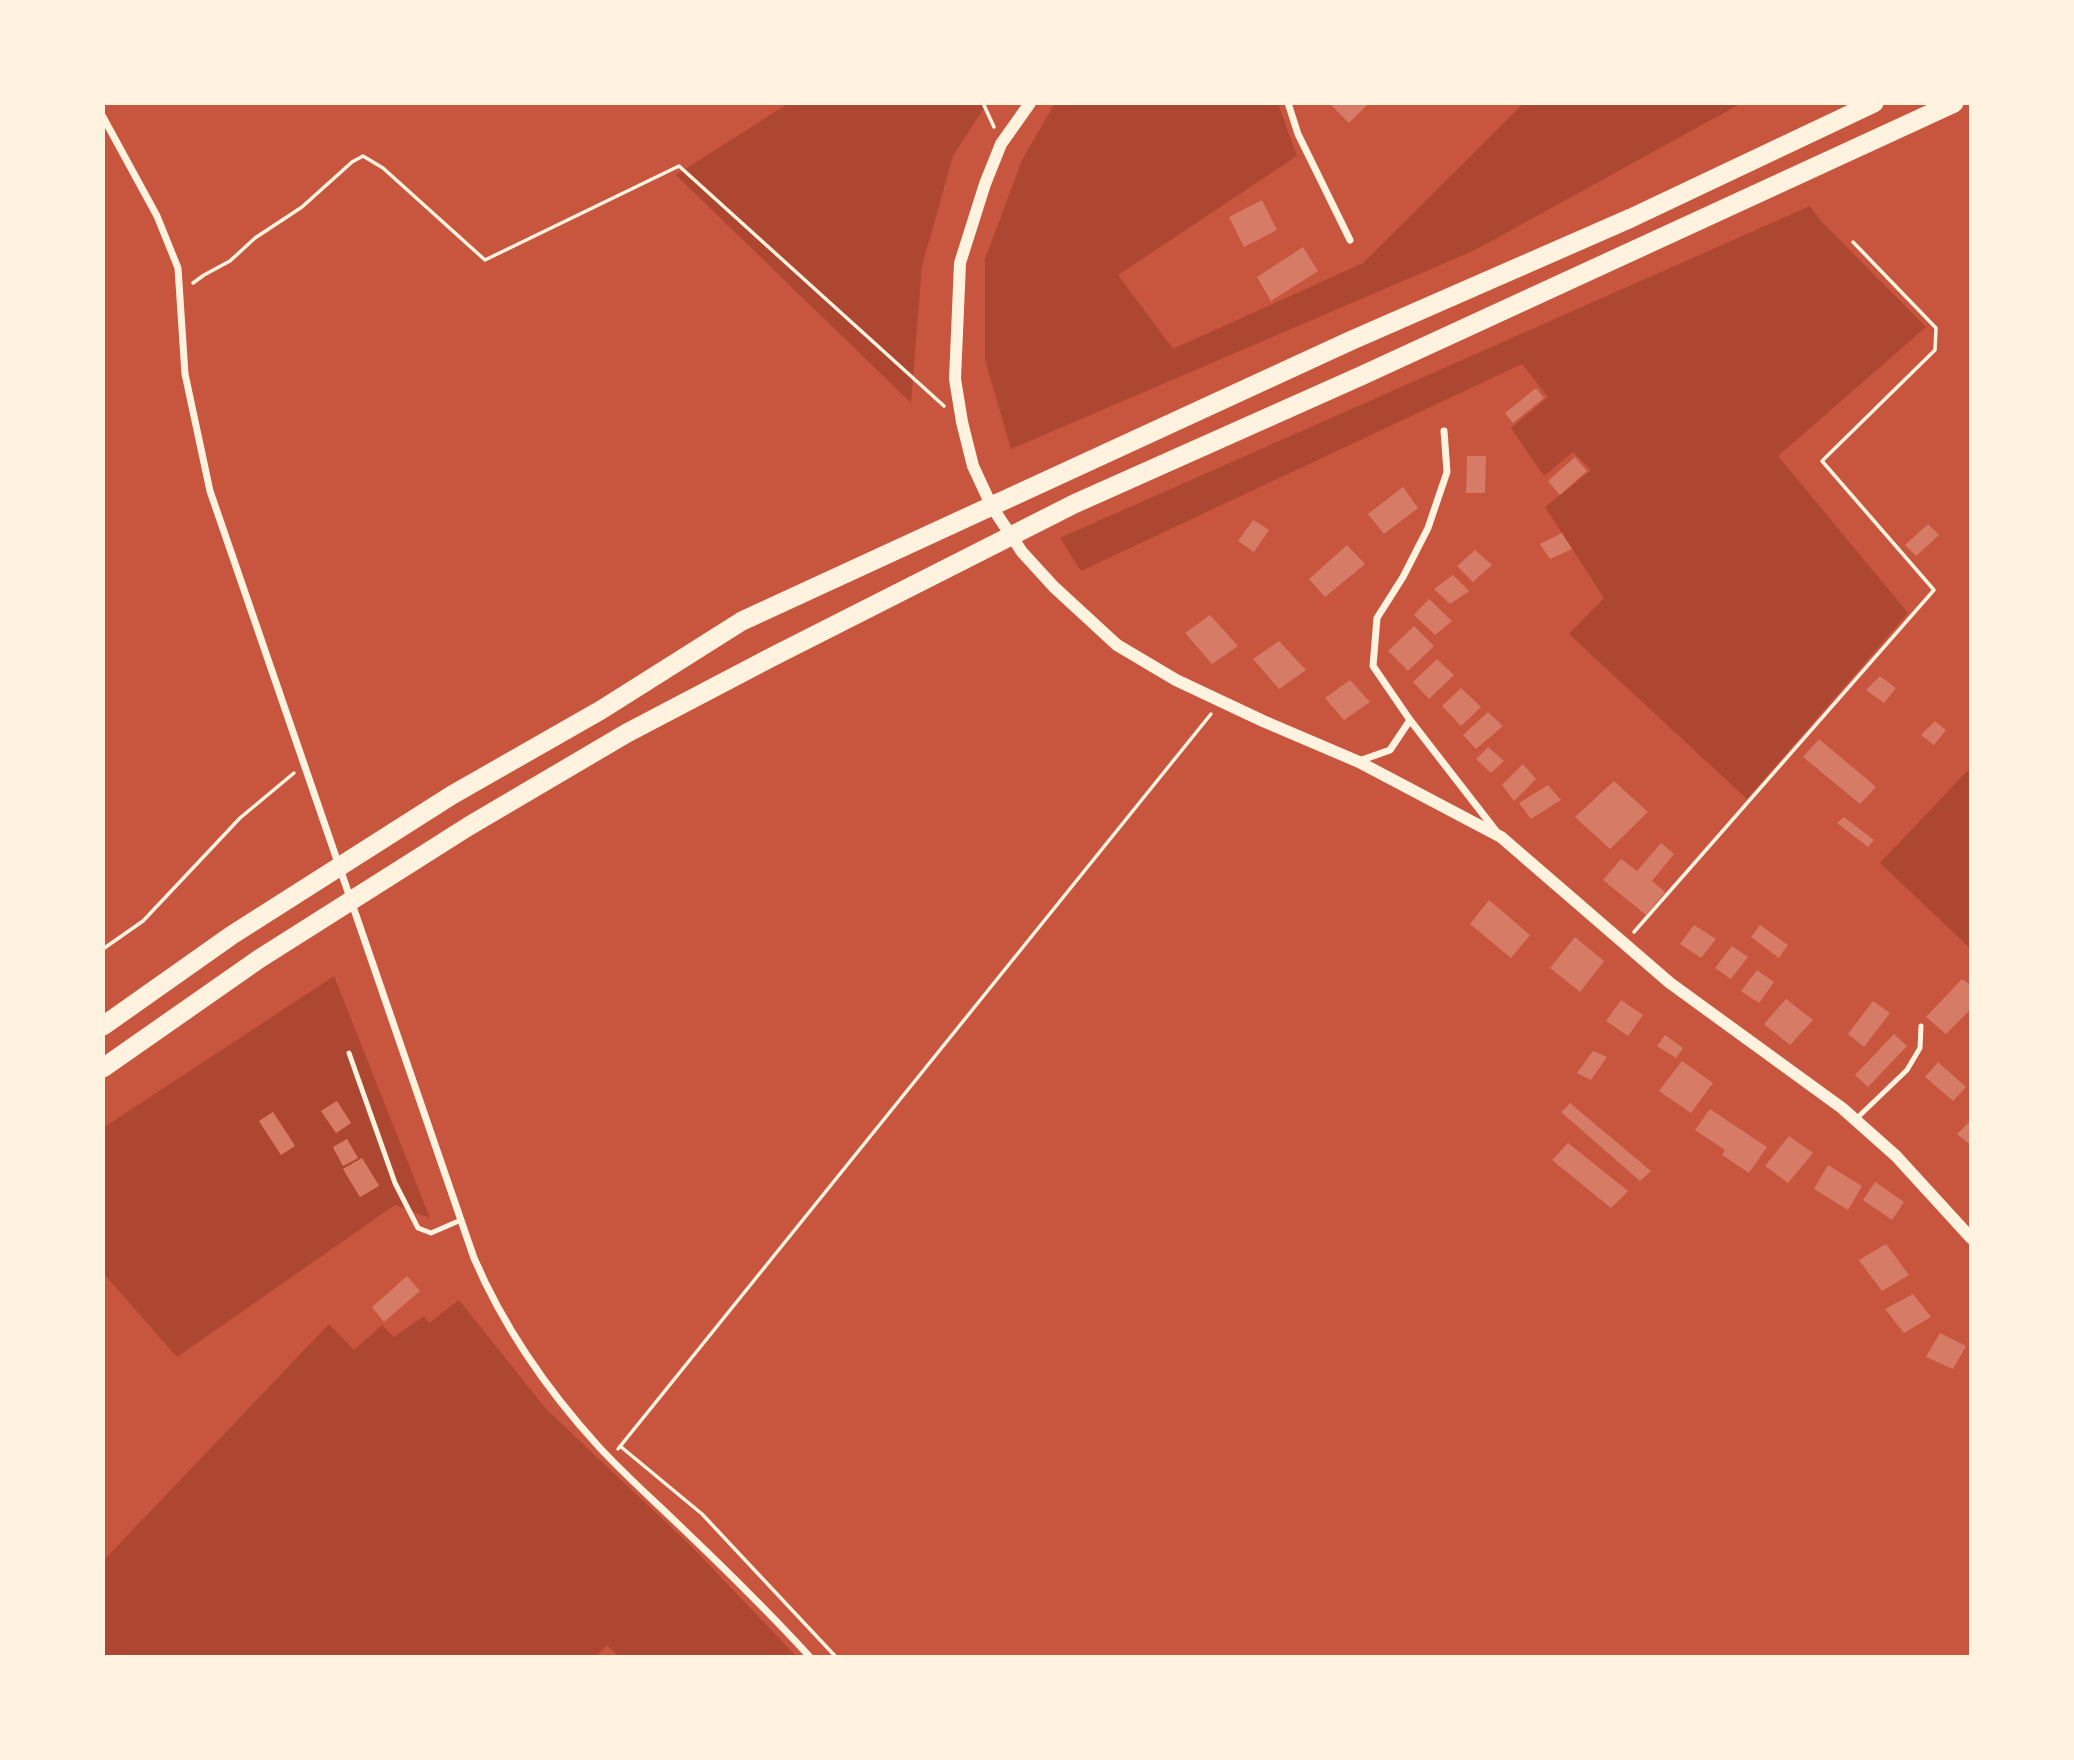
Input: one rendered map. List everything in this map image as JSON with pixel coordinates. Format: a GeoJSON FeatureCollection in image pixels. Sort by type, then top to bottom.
{"type":"FeatureCollection","features":[{"type":"Feature","properties":{"kind":"highway"},"geometry":{"type":"LineString","coordinates":[[103,1026],[243,928],[452,795],[601,710],[742,621],[1338,347],[1631,218],[1874,103]]}},
{"type":"Feature","properties":{"kind":"highway"},"geometry":{"type":"LineString","coordinates":[[103,1068],[259,959],[469,826],[627,733],[770,657],[1074,504],[1363,375],[1955,103]]}},
{"type":"Feature","properties":{"kind":"street"},"geometry":{"type":"LineString","coordinates":[[1030,103],[1001,144],[960,263],[955,379],[973,466],[992,507],[1022,552],[1054,587],[1117,645],[1176,680],[1359,762],[1501,837]]}},
{"type":"Feature","properties":{"kind":"street"},"geometry":{"type":"LineString","coordinates":[[1288,103],[1298,134],[1350,240]]}},
{"type":"Feature","properties":{"kind":"street"},"geometry":{"type":"LineString","coordinates":[[103,117],[157,216],[178,268],[186,374],[210,491],[370,961],[488,1289],[541,1376],[610,1459],[764,1606],[810,1657]]}},
{"type":"Feature","properties":{"kind":"street"},"geometry":{"type":"LineString","coordinates":[[1444,431],[1447,472],[1428,528],[1403,577],[1377,618],[1373,666],[1410,720],[1501,837],[1670,983],[1855,1120],[1896,1156],[1971,1238]]}},
{"type":"Feature","properties":{"kind":"street"},"geometry":{"type":"LineString","coordinates":[[1359,762],[1390,750],[1410,720]]}},
{"type":"Feature","properties":{"kind":"lane"},"geometry":{"type":"LineString","coordinates":[[1855,1120],[1907,1070],[1920,1048],[1921,1026]]}},
{"type":"Feature","properties":{"kind":"lane"},"geometry":{"type":"LineString","coordinates":[[349,1053],[395,1183],[418,1228],[431,1233],[461,1220]]}},
{"type":"Feature","properties":{"kind":"path"},"geometry":{"type":"LineString","coordinates":[[983,103],[1001,144]]}},
{"type":"Feature","properties":{"kind":"path"},"geometry":{"type":"LineString","coordinates":[[180,293],[204,275],[230,261],[256,238],[302,207],[352,162],[363,156],[383,168],[485,260],[679,166],[962,422]]}},
{"type":"Feature","properties":{"kind":"path"},"geometry":{"type":"LineString","coordinates":[[1625,943],[1934,590],[1822,461],[1935,350],[1936,328],[1853,243]]}},
{"type":"Feature","properties":{"kind":"path"},"geometry":{"type":"LineString","coordinates":[[610,1459],[1221,701]]}},
{"type":"Feature","properties":{"kind":"path"},"geometry":{"type":"LineString","coordinates":[[103,949],[143,921],[240,818],[303,766]]}},
{"type":"Feature","properties":{"kind":"path"},"geometry":{"type":"LineString","coordinates":[[620,1446],[702,1514],[836,1657]]}},
{"type":"Feature","properties":{"kind":"shaded area"},"geometry":{"type":"Polygon","coordinates":[[[797,103],[987,103],[953,156],[922,266],[911,403],[676,175],[784,106],[797,103]]]}},
{"type":"Feature","properties":{"kind":"shaded area"},"geometry":{"type":"Polygon","coordinates":[[[1055,103],[1278,103],[1297,156],[1118,275],[1173,349],[1363,263],[1524,103],[1740,104],[1475,250],[1011,449],[985,360],[985,259],[1022,160],[1055,103]]]}},
{"type":"Feature","properties":{"kind":"shaded area"},"geometry":{"type":"Polygon","coordinates":[[[1810,206],[1821,221],[1926,327],[1778,456],[1908,613],[1747,799],[1569,634],[1604,598],[1545,507],[1591,470],[1573,452],[1544,476],[1511,428],[1548,397],[1522,364],[1081,571],[1060,538],[1810,206]]]}},
{"type":"Feature","properties":{"kind":"shaded area"},"geometry":{"type":"Polygon","coordinates":[[[1971,767],[1971,949],[1880,863],[1971,767]]]}},
{"type":"Feature","properties":{"kind":"shaded area"},"geometry":{"type":"Polygon","coordinates":[[[334,976],[430,1218],[395,1205],[177,1357],[103,1273],[103,1128],[334,976]],[[336,1101],[321,1111],[336,1133],[351,1123],[336,1101]],[[273,1112],[260,1121],[295,1145],[273,1112]],[[347,1139],[333,1148],[343,1166],[358,1158],[347,1139]],[[362,1158],[343,1169],[360,1197],[379,1185],[362,1158]]]}},
{"type":"Feature","properties":{"kind":"shaded area"},"geometry":{"type":"Polygon","coordinates":[[[459,1300],[546,1409],[691,1546],[797,1657],[619,1657],[607,1645],[596,1657],[103,1657],[103,1561],[329,1324],[354,1350],[382,1325],[394,1337],[424,1316],[429,1323],[459,1300]]]}},
{"type":"Feature","properties":{"kind":"building"},"geometry":{"type":"Polygon","coordinates":[[[1329,103],[1365,103],[1367,105],[1349,123],[1329,103]]]}},
{"type":"Feature","properties":{"kind":"building"},"geometry":{"type":"Polygon","coordinates":[[[1262,200],[1277,230],[1244,247],[1229,217],[1262,200]]]}},
{"type":"Feature","properties":{"kind":"building"},"geometry":{"type":"Polygon","coordinates":[[[1303,247],[1318,271],[1271,301],[1257,277],[1303,247]]]}},
{"type":"Feature","properties":{"kind":"building"},"geometry":{"type":"Polygon","coordinates":[[[1536,388],[1544,398],[1513,423],[1505,413],[1536,388]]]}},
{"type":"Feature","properties":{"kind":"building"},"geometry":{"type":"Polygon","coordinates":[[[1467,456],[1486,456],[1485,493],[1466,493],[1467,456]]]}},
{"type":"Feature","properties":{"kind":"building"},"geometry":{"type":"Polygon","coordinates":[[[1575,457],[1587,471],[1560,495],[1548,481],[1575,457]]]}},
{"type":"Feature","properties":{"kind":"building"},"geometry":{"type":"Polygon","coordinates":[[[1403,487],[1418,508],[1384,534],[1368,514],[1403,487]]]}},
{"type":"Feature","properties":{"kind":"building"},"geometry":{"type":"Polygon","coordinates":[[[1253,520],[1269,530],[1254,552],[1238,541],[1253,520]]]}},
{"type":"Feature","properties":{"kind":"building"},"geometry":{"type":"Polygon","coordinates":[[[1928,524],[1939,535],[1916,556],[1905,545],[1928,524]]]}},
{"type":"Feature","properties":{"kind":"building"},"geometry":{"type":"Polygon","coordinates":[[[1562,533],[1572,549],[1550,559],[1540,544],[1562,533]]]}},
{"type":"Feature","properties":{"kind":"building"},"geometry":{"type":"Polygon","coordinates":[[[1347,545],[1365,564],[1325,597],[1309,579],[1347,545]]]}},
{"type":"Feature","properties":{"kind":"building"},"geometry":{"type":"Polygon","coordinates":[[[1475,550],[1492,565],[1473,582],[1457,566],[1475,550]]]}},
{"type":"Feature","properties":{"kind":"building"},"geometry":{"type":"Polygon","coordinates":[[[1453,575],[1469,591],[1450,604],[1434,589],[1453,575]]]}},
{"type":"Feature","properties":{"kind":"building"},"geometry":{"type":"Polygon","coordinates":[[[1429,599],[1452,621],[1435,635],[1414,615],[1429,599]]]}},
{"type":"Feature","properties":{"kind":"building"},"geometry":{"type":"Polygon","coordinates":[[[1210,615],[1238,646],[1212,664],[1185,633],[1210,615]]]}},
{"type":"Feature","properties":{"kind":"building"},"geometry":{"type":"Polygon","coordinates":[[[1414,626],[1434,646],[1408,671],[1388,651],[1414,626]]]}},
{"type":"Feature","properties":{"kind":"building"},"geometry":{"type":"Polygon","coordinates":[[[1279,641],[1306,670],[1279,689],[1253,659],[1279,641]]]}},
{"type":"Feature","properties":{"kind":"building"},"geometry":{"type":"Polygon","coordinates":[[[1437,659],[1454,675],[1429,699],[1413,682],[1437,659]]]}},
{"type":"Feature","properties":{"kind":"building"},"geometry":{"type":"Polygon","coordinates":[[[1880,676],[1896,688],[1884,703],[1866,690],[1880,676]]]}},
{"type":"Feature","properties":{"kind":"building"},"geometry":{"type":"Polygon","coordinates":[[[1350,680],[1370,702],[1344,720],[1325,698],[1350,680]]]}},
{"type":"Feature","properties":{"kind":"building"},"geometry":{"type":"Polygon","coordinates":[[[1461,688],[1481,707],[1461,726],[1442,706],[1461,688]]]}},
{"type":"Feature","properties":{"kind":"building"},"geometry":{"type":"Polygon","coordinates":[[[1488,712],[1503,726],[1476,749],[1463,735],[1488,712]]]}},
{"type":"Feature","properties":{"kind":"building"},"geometry":{"type":"Polygon","coordinates":[[[1935,721],[1946,730],[1934,745],[1921,735],[1935,721]]]}},
{"type":"Feature","properties":{"kind":"building"},"geometry":{"type":"Polygon","coordinates":[[[1819,739],[1876,787],[1860,804],[1803,757],[1819,739]]]}},
{"type":"Feature","properties":{"kind":"building"},"geometry":{"type":"Polygon","coordinates":[[[1488,747],[1504,761],[1491,773],[1476,759],[1488,747]]]}},
{"type":"Feature","properties":{"kind":"building"},"geometry":{"type":"Polygon","coordinates":[[[1523,764],[1536,779],[1514,801],[1502,785],[1523,764]]]}},
{"type":"Feature","properties":{"kind":"building"},"geometry":{"type":"Polygon","coordinates":[[[1614,781],[1648,812],[1610,849],[1575,817],[1614,781]]]}},
{"type":"Feature","properties":{"kind":"building"},"geometry":{"type":"Polygon","coordinates":[[[1548,785],[1561,800],[1531,819],[1519,803],[1548,785]]]}},
{"type":"Feature","properties":{"kind":"building"},"geometry":{"type":"Polygon","coordinates":[[[1844,817],[1874,840],[1868,847],[1837,823],[1844,817]]]}},
{"type":"Feature","properties":{"kind":"building"},"geometry":{"type":"Polygon","coordinates":[[[1661,843],[1674,854],[1652,881],[1665,892],[1646,915],[1603,880],[1621,859],[1637,871],[1661,843]]]}},
{"type":"Feature","properties":{"kind":"building"},"geometry":{"type":"Polygon","coordinates":[[[1489,900],[1530,935],[1511,958],[1470,924],[1489,900]]]}},
{"type":"Feature","properties":{"kind":"building"},"geometry":{"type":"Polygon","coordinates":[[[1694,925],[1716,939],[1701,958],[1680,944],[1694,925]]]}},
{"type":"Feature","properties":{"kind":"building"},"geometry":{"type":"Polygon","coordinates":[[[1760,925],[1788,945],[1779,958],[1751,937],[1760,925]]]}},
{"type":"Feature","properties":{"kind":"building"},"geometry":{"type":"Polygon","coordinates":[[[1575,937],[1604,961],[1580,992],[1550,968],[1575,937]]]}},
{"type":"Feature","properties":{"kind":"building"},"geometry":{"type":"Polygon","coordinates":[[[1732,946],[1748,957],[1731,979],[1715,968],[1732,946]]]}},
{"type":"Feature","properties":{"kind":"building"},"geometry":{"type":"Polygon","coordinates":[[[1757,970],[1774,982],[1759,1003],[1741,991],[1757,970]]]}},
{"type":"Feature","properties":{"kind":"building"},"geometry":{"type":"Polygon","coordinates":[[[1962,979],[1971,985],[1971,1009],[1946,1034],[1926,1017],[1962,979]]]}},
{"type":"Feature","properties":{"kind":"building"},"geometry":{"type":"Polygon","coordinates":[[[1786,999],[1813,1020],[1790,1045],[1764,1024],[1786,999]]]}},
{"type":"Feature","properties":{"kind":"building"},"geometry":{"type":"Polygon","coordinates":[[[1621,1000],[1643,1015],[1628,1036],[1606,1021],[1621,1000]]]}},
{"type":"Feature","properties":{"kind":"building"},"geometry":{"type":"Polygon","coordinates":[[[1873,1001],[1890,1013],[1864,1047],[1848,1034],[1873,1001]]]}},
{"type":"Feature","properties":{"kind":"building"},"geometry":{"type":"Polygon","coordinates":[[[1894,1034],[1907,1046],[1868,1087],[1855,1075],[1894,1034]]]}},
{"type":"Feature","properties":{"kind":"building"},"geometry":{"type":"Polygon","coordinates":[[[1665,1035],[1683,1048],[1676,1058],[1657,1046],[1665,1035]]]}},
{"type":"Feature","properties":{"kind":"building"},"geometry":{"type":"Polygon","coordinates":[[[1593,1051],[1607,1057],[1591,1080],[1577,1073],[1593,1051]]]}},
{"type":"Feature","properties":{"kind":"building"},"geometry":{"type":"Polygon","coordinates":[[[1682,1061],[1713,1083],[1691,1113],[1659,1091],[1682,1061]]]}},
{"type":"Feature","properties":{"kind":"building"},"geometry":{"type":"Polygon","coordinates":[[[1938,1062],[1966,1087],[1953,1101],[1925,1077],[1938,1062]]]}},
{"type":"Feature","properties":{"kind":"building"},"geometry":{"type":"Polygon","coordinates":[[[337,1101],[351,1123],[336,1133],[321,1111],[337,1101]]]}},
{"type":"Feature","properties":{"kind":"building"},"geometry":{"type":"Polygon","coordinates":[[[1570,1103],[1651,1171],[1640,1181],[1561,1112],[1570,1103]]]}},
{"type":"Feature","properties":{"kind":"building"},"geometry":{"type":"Polygon","coordinates":[[[1710,1109],[1767,1147],[1749,1173],[1722,1155],[1725,1150],[1695,1130],[1710,1109]]]}},
{"type":"Feature","properties":{"kind":"building"},"geometry":{"type":"Polygon","coordinates":[[[273,1112],[295,1146],[281,1155],[259,1121],[273,1112]]]}},
{"type":"Feature","properties":{"kind":"building"},"geometry":{"type":"Polygon","coordinates":[[[1971,1120],[1971,1145],[1957,1134],[1971,1120]]]}},
{"type":"Feature","properties":{"kind":"building"},"geometry":{"type":"Polygon","coordinates":[[[1789,1136],[1813,1153],[1788,1183],[1765,1166],[1789,1136]]]}},
{"type":"Feature","properties":{"kind":"building"},"geometry":{"type":"Polygon","coordinates":[[[347,1139],[358,1158],[343,1166],[333,1147],[347,1139]]]}},
{"type":"Feature","properties":{"kind":"building"},"geometry":{"type":"Polygon","coordinates":[[[1568,1143],[1628,1191],[1611,1208],[1552,1160],[1568,1143]]]}},
{"type":"Feature","properties":{"kind":"building"},"geometry":{"type":"Polygon","coordinates":[[[362,1158],[379,1186],[360,1197],[343,1169],[362,1158]]]}},
{"type":"Feature","properties":{"kind":"building"},"geometry":{"type":"Polygon","coordinates":[[[1828,1165],[1862,1186],[1848,1210],[1814,1189],[1828,1165]]]}},
{"type":"Feature","properties":{"kind":"building"},"geometry":{"type":"Polygon","coordinates":[[[1875,1182],[1904,1202],[1892,1220],[1863,1200],[1875,1182]]]}},
{"type":"Feature","properties":{"kind":"building"},"geometry":{"type":"Polygon","coordinates":[[[1886,1244],[1909,1275],[1882,1291],[1859,1260],[1886,1244]]]}},
{"type":"Feature","properties":{"kind":"building"},"geometry":{"type":"Polygon","coordinates":[[[407,1276],[420,1291],[384,1322],[372,1307],[407,1276]]]}},
{"type":"Feature","properties":{"kind":"building"},"geometry":{"type":"Polygon","coordinates":[[[1913,1294],[1931,1317],[1904,1333],[1885,1309],[1913,1294]]]}},
{"type":"Feature","properties":{"kind":"building"},"geometry":{"type":"Polygon","coordinates":[[[1940,1333],[1966,1346],[1953,1369],[1926,1357],[1940,1333]]]}}]}
